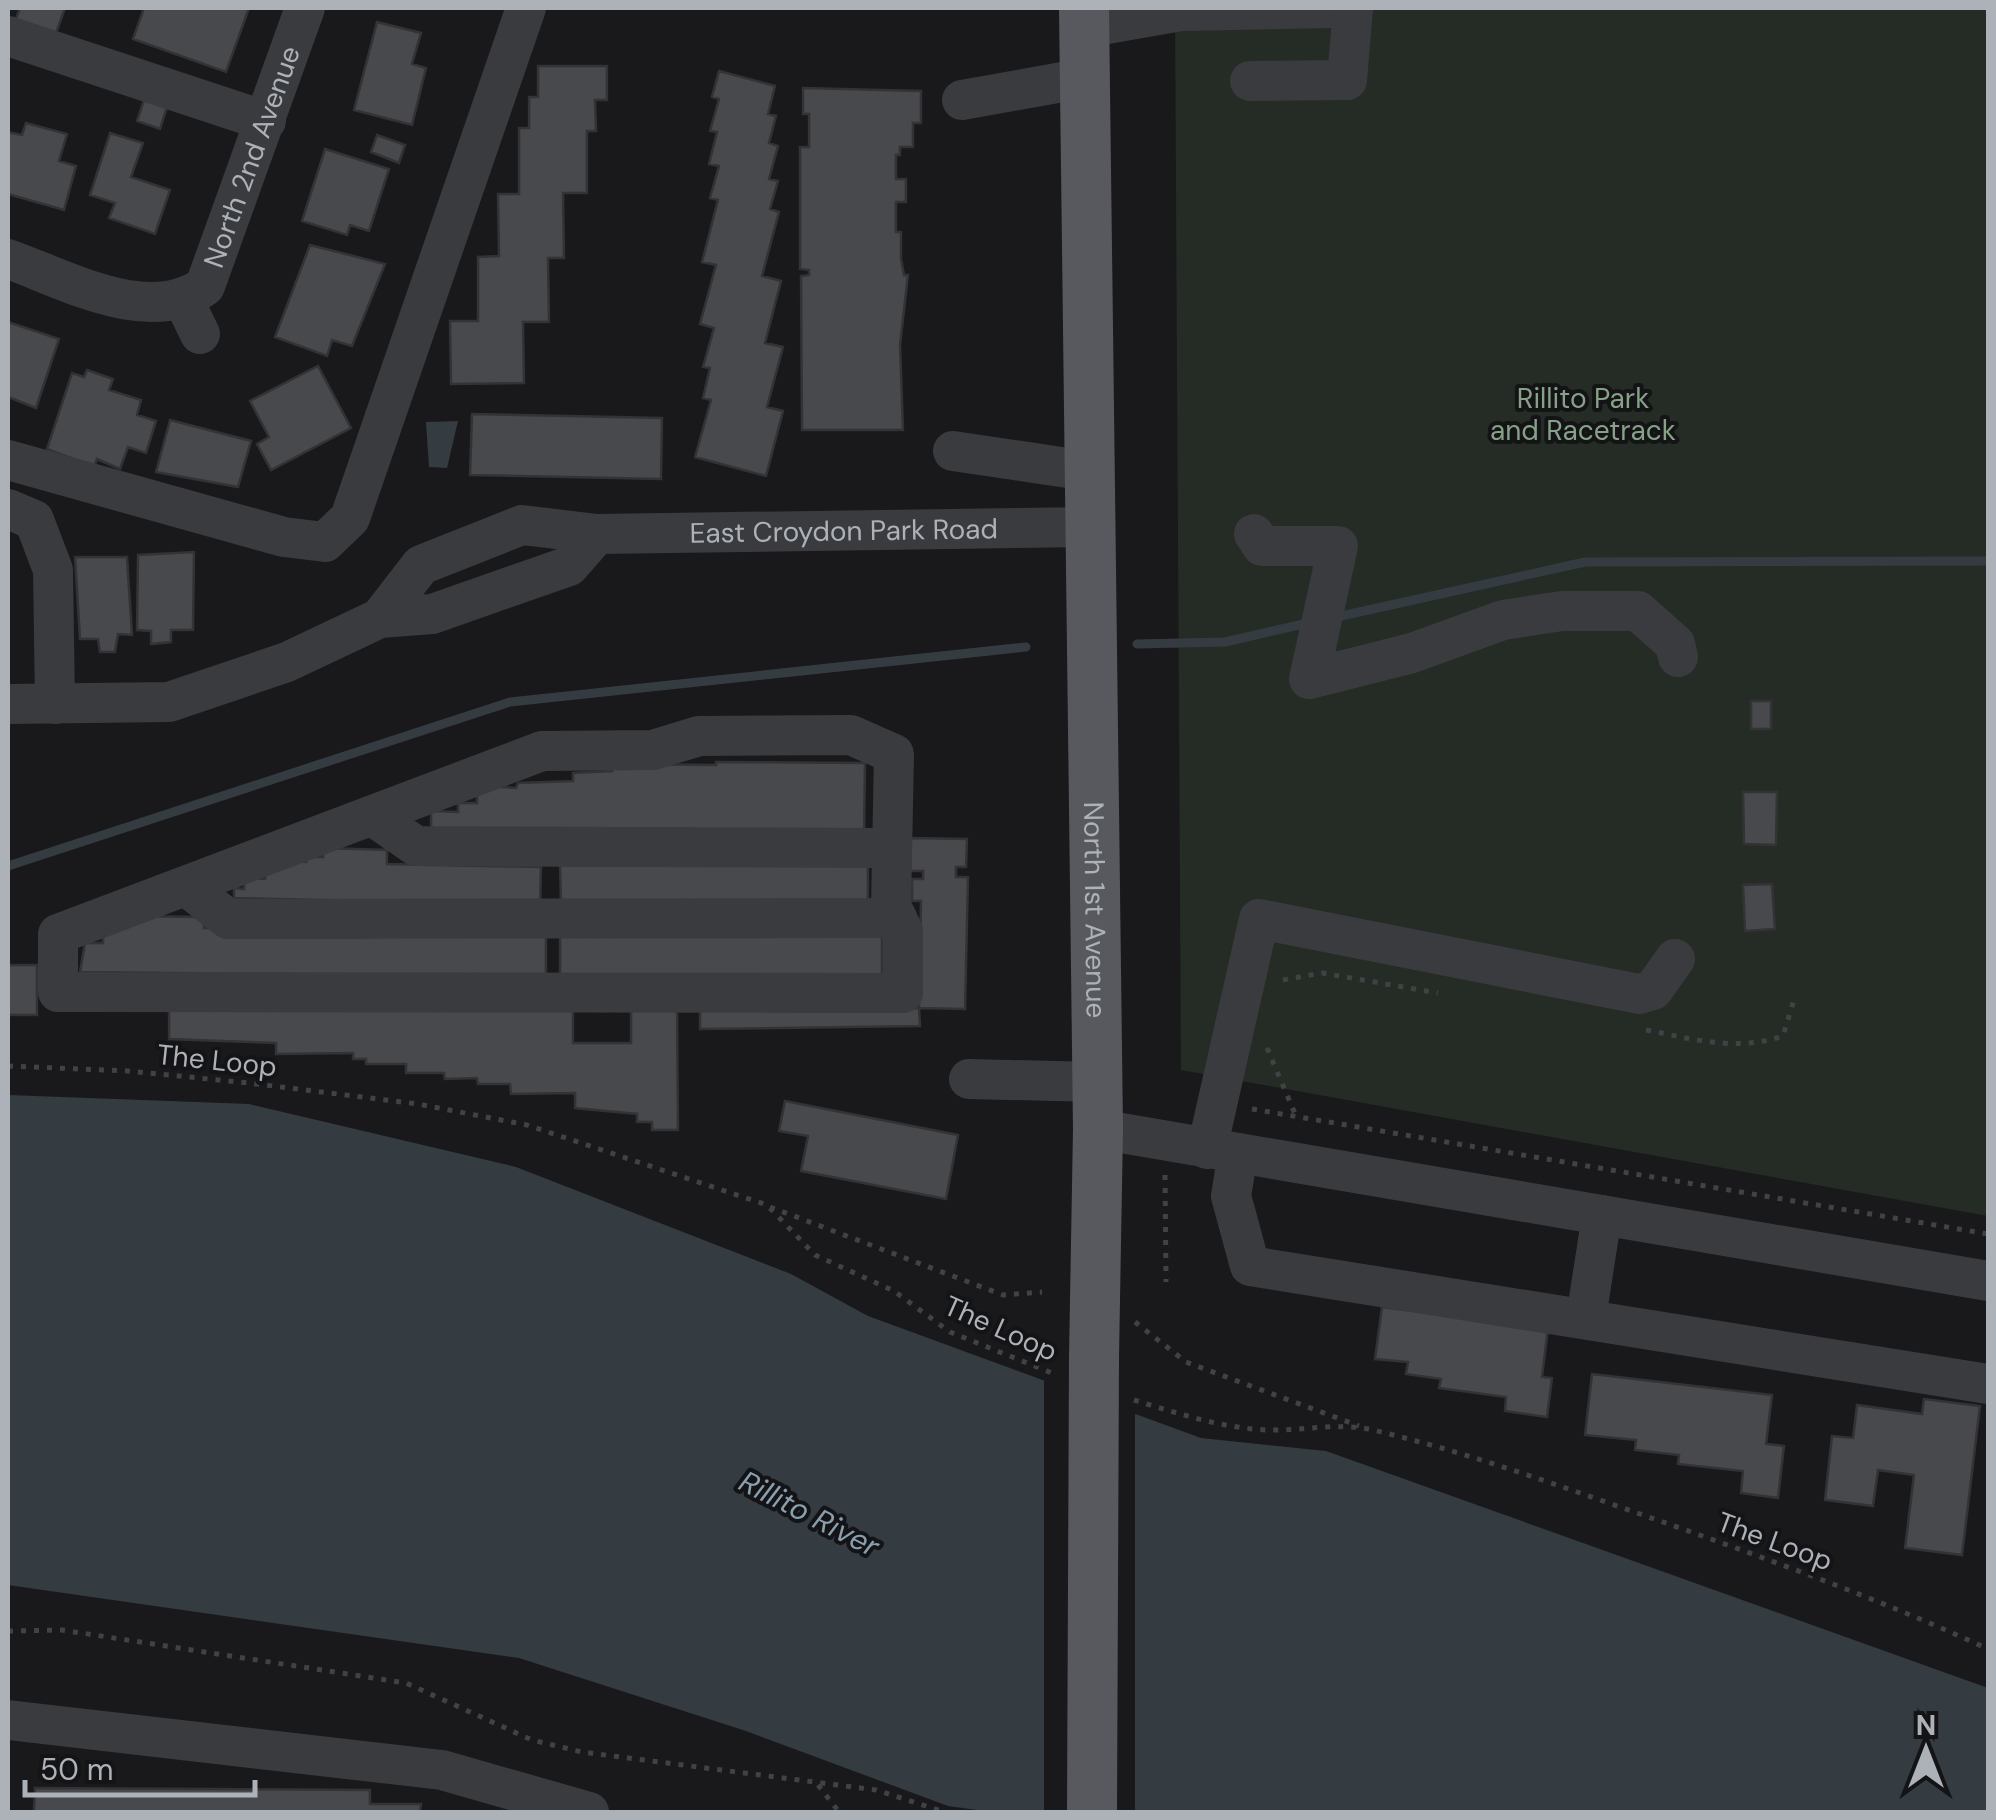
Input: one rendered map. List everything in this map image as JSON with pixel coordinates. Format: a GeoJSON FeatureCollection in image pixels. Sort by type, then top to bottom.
{"type":"FeatureCollection","features":[{"type":"Feature","properties":{"kind":"main road","name":"North 1st Avenue"},"geometry":{"type":"LineString","coordinates":[[1084,18],[1097,1105],[1080,1368],[1092,1812]]}},
{"type":"Feature","properties":{"kind":"street","name":"North 2nd Avenue"},"geometry":{"type":"LineString","coordinates":[[8,259],[144,303],[191,310],[214,270],[305,8]]}},
{"type":"Feature","properties":{"kind":"street"},"geometry":{"type":"LineString","coordinates":[[8,460],[284,536],[324,542],[350,518],[526,8]]}},
{"type":"Feature","properties":{"kind":"street"},"geometry":{"type":"LineString","coordinates":[[1084,18],[1181,11],[1333,8]]}},
{"type":"Feature","properties":{"kind":"street"},"geometry":{"type":"LineString","coordinates":[[1250,81],[1348,80],[1353,8]]}},
{"type":"Feature","properties":{"kind":"street"},"geometry":{"type":"LineString","coordinates":[[8,36],[266,121]]}},
{"type":"Feature","properties":{"kind":"street"},"geometry":{"type":"LineString","coordinates":[[962,100],[1085,78]]}},
{"type":"Feature","properties":{"kind":"street"},"geometry":{"type":"LineString","coordinates":[[954,451],[1088,471]]}},
{"type":"Feature","properties":{"kind":"street"},"geometry":{"type":"LineString","coordinates":[[8,509],[34,520],[52,570],[55,704]]}},
{"type":"Feature","properties":{"kind":"street","name":"East Croydon Park Road"},"geometry":{"type":"LineString","coordinates":[[380,618],[421,564],[522,526],[596,534],[1089,528]]}},
{"type":"Feature","properties":{"kind":"street","name":"East Croydon Park Road"},"geometry":{"type":"LineString","coordinates":[[8,704],[168,702],[288,662],[380,618],[432,614],[568,566],[596,534]]}},
{"type":"Feature","properties":{"kind":"street"},"geometry":{"type":"LineString","coordinates":[[1254,534],[1262,546],[1338,546],[1309,679],[1412,653],[1502,620],[1562,611],[1638,611],[1676,644],[1678,657]]}},
{"type":"Feature","properties":{"kind":"street"},"geometry":{"type":"LineString","coordinates":[[466,548],[459,564],[470,583],[498,591]]}},
{"type":"Feature","properties":{"kind":"street"},"geometry":{"type":"LineString","coordinates":[[851,734],[894,754],[890,906],[903,932],[903,993],[58,992],[58,934],[374,817],[542,751],[654,750],[699,736],[851,734]]}},
{"type":"Feature","properties":{"kind":"street"},"geometry":{"type":"LineString","coordinates":[[374,817],[416,846],[892,848]]}},
{"type":"Feature","properties":{"kind":"street"},"geometry":{"type":"LineString","coordinates":[[186,886],[228,919],[896,918]]}},
{"type":"Feature","properties":{"kind":"street"},"geometry":{"type":"LineString","coordinates":[[1676,959],[1653,990],[1639,994],[1259,919],[1223,1151],[1250,1266],[1988,1384]]}},
{"type":"Feature","properties":{"kind":"street"},"geometry":{"type":"LineString","coordinates":[[968,1079],[1097,1105],[1223,1151],[1988,1281]]}},
{"type":"Feature","properties":{"kind":"street"},"geometry":{"type":"LineString","coordinates":[[1586,1318],[1602,1215]]}},
{"type":"Feature","properties":{"kind":"street"},"geometry":{"type":"LineString","coordinates":[[8,1720],[442,1770],[589,1812]]}},
{"type":"Feature","properties":{"kind":"path"},"geometry":{"type":"LineString","coordinates":[[1274,993],[1285,976],[1322,972],[1454,996]]}},
{"type":"Feature","properties":{"kind":"path"},"geometry":{"type":"LineString","coordinates":[[1643,1030],[1737,1046],[1756,1045],[1783,1036],[1795,996]]}},
{"type":"Feature","properties":{"kind":"path"},"geometry":{"type":"LineString","coordinates":[[1270,1031],[1267,1050],[1296,1116]]}},
{"type":"Feature","properties":{"kind":"path","name":"The Loop"},"geometry":{"type":"LineString","coordinates":[[8,1066],[146,1072],[418,1104],[527,1125],[767,1206],[815,1255],[894,1291],[937,1326],[1080,1368]]}},
{"type":"Feature","properties":{"kind":"path"},"geometry":{"type":"LineString","coordinates":[[1242,1107],[1988,1234]]}},
{"type":"Feature","properties":{"kind":"path"},"geometry":{"type":"LineString","coordinates":[[1165,1166],[1166,1282]]}},
{"type":"Feature","properties":{"kind":"path"},"geometry":{"type":"LineString","coordinates":[[767,1206],[1002,1295],[1042,1292]]}},
{"type":"Feature","properties":{"kind":"path"},"geometry":{"type":"LineString","coordinates":[[1132,1322],[1144,1326],[1186,1362],[1371,1430]]}},
{"type":"Feature","properties":{"kind":"path","name":"The Loop"},"geometry":{"type":"LineString","coordinates":[[1126,1397],[1226,1425],[1371,1430],[1579,1493],[1765,1558],[1903,1609],[1988,1649]]}},
{"type":"Feature","properties":{"kind":"path"},"geometry":{"type":"LineString","coordinates":[[8,1631],[62,1630],[406,1683],[532,1740],[582,1752],[895,1794],[944,1812]]}},
{"type":"Feature","properties":{"kind":"path"},"geometry":{"type":"LineString","coordinates":[[818,1786],[838,1812]]}},
{"type":"Feature","properties":{"kind":"green space","name":"Rillito Park and Racetrack"},"geometry":{"type":"Polygon","coordinates":[[[1175,8],[1988,8],[1988,1216],[1181,1070],[1175,8]]]}},
{"type":"Feature","properties":{"kind":"water"},"geometry":{"type":"Polygon","coordinates":[[[458,421],[447,468],[429,467],[426,422],[458,421]]]}},
{"type":"Feature","properties":{"kind":"water","name":"Rillito River"},"geometry":{"type":"Polygon","coordinates":[[[8,1095],[249,1104],[516,1167],[791,1274],[868,1316],[1201,1438],[1326,1451],[1988,1688],[1988,1812],[993,1812],[948,1806],[746,1731],[519,1658],[8,1585],[8,1095]]]}},
{"type":"Feature","properties":{"kind":"pier"},"geometry":{"type":"Polygon","coordinates":[[[1044,1375],[1135,1409],[1135,1812],[1044,1812],[1044,1375]]]}},
{"type":"Feature","properties":{"kind":"building"},"geometry":{"type":"Polygon","coordinates":[[[20,8],[65,8],[55,36],[15,21],[20,8]]]}},
{"type":"Feature","properties":{"kind":"building"},"geometry":{"type":"Polygon","coordinates":[[[144,8],[249,8],[226,72],[133,39],[144,8]]]}},
{"type":"Feature","properties":{"kind":"building"},"geometry":{"type":"Polygon","coordinates":[[[377,22],[421,33],[412,64],[426,68],[412,125],[354,110],[377,22]]]}},
{"type":"Feature","properties":{"kind":"building"},"geometry":{"type":"Polygon","coordinates":[[[538,66],[607,66],[607,100],[595,100],[596,131],[587,131],[587,193],[563,193],[564,258],[548,258],[549,322],[523,322],[524,383],[451,384],[450,321],[478,321],[478,257],[499,256],[498,194],[519,194],[519,128],[529,128],[529,97],[538,97],[538,66]]]}},
{"type":"Feature","properties":{"kind":"building"},"geometry":{"type":"Polygon","coordinates":[[[719,71],[775,86],[768,114],[776,116],[769,143],[778,146],[769,179],[778,181],[770,209],[779,212],[762,276],[781,281],[765,343],[783,347],[767,407],[783,411],[766,476],[695,457],[711,400],[703,398],[710,368],[703,367],[714,328],[700,324],[716,265],[702,262],[718,200],[710,198],[719,166],[709,164],[717,132],[710,131],[719,99],[712,97],[719,71]]]}},
{"type":"Feature","properties":{"kind":"building"},"geometry":{"type":"Polygon","coordinates":[[[803,88],[921,91],[921,123],[913,123],[913,147],[900,147],[900,155],[896,155],[896,179],[906,179],[906,202],[896,202],[896,232],[901,232],[901,259],[904,275],[908,275],[900,345],[903,430],[802,430],[801,276],[809,275],[809,270],[800,269],[800,147],[809,147],[809,114],[803,114],[803,88]]]}},
{"type":"Feature","properties":{"kind":"building"},"geometry":{"type":"Polygon","coordinates":[[[144,100],[167,107],[160,129],[137,121],[144,100]]]}},
{"type":"Feature","properties":{"kind":"building"},"geometry":{"type":"Polygon","coordinates":[[[26,123],[67,134],[59,161],[76,166],[64,210],[8,194],[8,132],[22,135],[26,123]]]}},
{"type":"Feature","properties":{"kind":"building"},"geometry":{"type":"Polygon","coordinates":[[[110,133],[143,143],[131,177],[170,190],[155,234],[109,218],[115,203],[90,195],[110,133]]]}},
{"type":"Feature","properties":{"kind":"building"},"geometry":{"type":"Polygon","coordinates":[[[377,135],[405,145],[399,163],[371,152],[377,135]]]}},
{"type":"Feature","properties":{"kind":"building"},"geometry":{"type":"Polygon","coordinates":[[[325,149],[389,169],[369,231],[350,225],[347,235],[302,221],[325,149]]]}},
{"type":"Feature","properties":{"kind":"building"},"geometry":{"type":"Polygon","coordinates":[[[310,245],[385,264],[352,346],[332,340],[327,356],[275,337],[310,245]]]}},
{"type":"Feature","properties":{"kind":"building"},"geometry":{"type":"Polygon","coordinates":[[[8,322],[59,339],[36,408],[8,397],[8,322]]]}},
{"type":"Feature","properties":{"kind":"building"},"geometry":{"type":"Polygon","coordinates":[[[318,366],[351,428],[271,470],[257,444],[269,437],[250,401],[318,366]]]}},
{"type":"Feature","properties":{"kind":"building"},"geometry":{"type":"Polygon","coordinates":[[[87,370],[113,379],[109,390],[141,400],[137,415],[156,421],[146,453],[128,447],[120,469],[97,459],[94,467],[47,449],[72,373],[84,377],[87,370]]]}},
{"type":"Feature","properties":{"kind":"building"},"geometry":{"type":"Polygon","coordinates":[[[472,414],[662,418],[661,479],[470,475],[472,414]]]}},
{"type":"Feature","properties":{"kind":"building"},"geometry":{"type":"Polygon","coordinates":[[[170,420],[251,441],[238,487],[156,472],[170,420]]]}},
{"type":"Feature","properties":{"kind":"building"},"geometry":{"type":"Polygon","coordinates":[[[194,552],[193,630],[171,630],[171,642],[151,644],[151,631],[137,630],[138,555],[194,552]]]}},
{"type":"Feature","properties":{"kind":"building"},"geometry":{"type":"Polygon","coordinates":[[[75,557],[127,557],[132,635],[118,634],[115,652],[100,652],[98,639],[80,639],[75,557]]]}},
{"type":"Feature","properties":{"kind":"building"},"geometry":{"type":"Polygon","coordinates":[[[1751,701],[1771,701],[1771,729],[1751,729],[1751,701]]]}},
{"type":"Feature","properties":{"kind":"building"},"geometry":{"type":"Polygon","coordinates":[[[865,763],[864,838],[431,833],[431,811],[458,812],[458,803],[477,803],[477,794],[487,786],[516,788],[518,783],[573,781],[573,773],[612,771],[610,764],[865,763]]]}},
{"type":"Feature","properties":{"kind":"building"},"geometry":{"type":"Polygon","coordinates":[[[1743,792],[1777,792],[1776,845],[1744,844],[1743,792]]]}},
{"type":"Feature","properties":{"kind":"building"},"geometry":{"type":"Polygon","coordinates":[[[911,838],[967,839],[966,867],[956,867],[956,877],[968,877],[965,1009],[919,1008],[921,901],[912,901],[912,879],[923,879],[923,871],[910,871],[911,838]]]}},
{"type":"Feature","properties":{"kind":"building"},"geometry":{"type":"Polygon","coordinates":[[[323,848],[387,850],[387,864],[541,867],[540,905],[234,898],[234,888],[244,889],[244,878],[265,879],[266,870],[280,861],[306,862],[304,857],[323,857],[323,848]]]}},
{"type":"Feature","properties":{"kind":"building"},"geometry":{"type":"Polygon","coordinates":[[[868,863],[868,903],[561,905],[560,865],[868,863]]]}},
{"type":"Feature","properties":{"kind":"building"},"geometry":{"type":"Polygon","coordinates":[[[1772,884],[1775,929],[1745,931],[1743,885],[1772,884]]]}},
{"type":"Feature","properties":{"kind":"building"},"geometry":{"type":"Polygon","coordinates":[[[124,916],[204,917],[204,928],[546,931],[546,977],[80,972],[85,943],[103,943],[103,934],[124,916]]]}},
{"type":"Feature","properties":{"kind":"building"},"geometry":{"type":"Polygon","coordinates":[[[560,932],[882,933],[882,977],[560,976],[560,932]]]}},
{"type":"Feature","properties":{"kind":"building"},"geometry":{"type":"Polygon","coordinates":[[[8,965],[37,965],[37,1015],[8,1015],[8,965]]]}},
{"type":"Feature","properties":{"kind":"building"},"geometry":{"type":"Polygon","coordinates":[[[573,1007],[573,1043],[631,1043],[631,1007],[677,1007],[678,1130],[652,1130],[652,1122],[637,1122],[637,1114],[575,1108],[575,1093],[511,1094],[510,1084],[478,1084],[477,1078],[445,1079],[444,1073],[406,1073],[406,1064],[366,1064],[366,1059],[353,1059],[353,1053],[276,1054],[276,1043],[169,1039],[169,1010],[573,1007]]]}},
{"type":"Feature","properties":{"kind":"building"},"geometry":{"type":"Polygon","coordinates":[[[919,1008],[920,1026],[700,1029],[700,1010],[919,1008]]]}},
{"type":"Feature","properties":{"kind":"building"},"geometry":{"type":"Polygon","coordinates":[[[785,1101],[958,1135],[946,1199],[801,1171],[808,1136],[779,1131],[785,1101]]]}},
{"type":"Feature","properties":{"kind":"building"},"geometry":{"type":"Polygon","coordinates":[[[1382,1307],[1548,1328],[1542,1377],[1552,1378],[1547,1417],[1505,1411],[1506,1397],[1439,1388],[1441,1379],[1406,1374],[1408,1362],[1375,1359],[1382,1307]]]}},
{"type":"Feature","properties":{"kind":"building"},"geometry":{"type":"Polygon","coordinates":[[[1592,1374],[1772,1395],[1766,1444],[1784,1446],[1778,1498],[1741,1493],[1743,1471],[1678,1464],[1679,1455],[1635,1450],[1636,1440],[1585,1435],[1592,1374]]]}},
{"type":"Feature","properties":{"kind":"building"},"geometry":{"type":"Polygon","coordinates":[[[1924,1399],[1980,1406],[1962,1555],[1905,1548],[1914,1475],[1878,1470],[1873,1506],[1825,1500],[1832,1436],[1853,1438],[1857,1405],[1922,1414],[1924,1399]]]}},
{"type":"Feature","properties":{"kind":"building"},"geometry":{"type":"Polygon","coordinates":[[[35,1788],[370,1790],[370,1804],[421,1804],[420,1812],[34,1812],[35,1788]]]}},
{"type":"Feature","properties":{"kind":"waterway"},"geometry":{"type":"LineString","coordinates":[[1332,618],[1585,562],[1988,561]]}},
{"type":"Feature","properties":{"kind":"waterway"},"geometry":{"type":"LineString","coordinates":[[1137,644],[1225,642],[1312,622]]}},
{"type":"Feature","properties":{"kind":"waterway"},"geometry":{"type":"LineString","coordinates":[[8,866],[510,702],[1026,647]]}}]}
